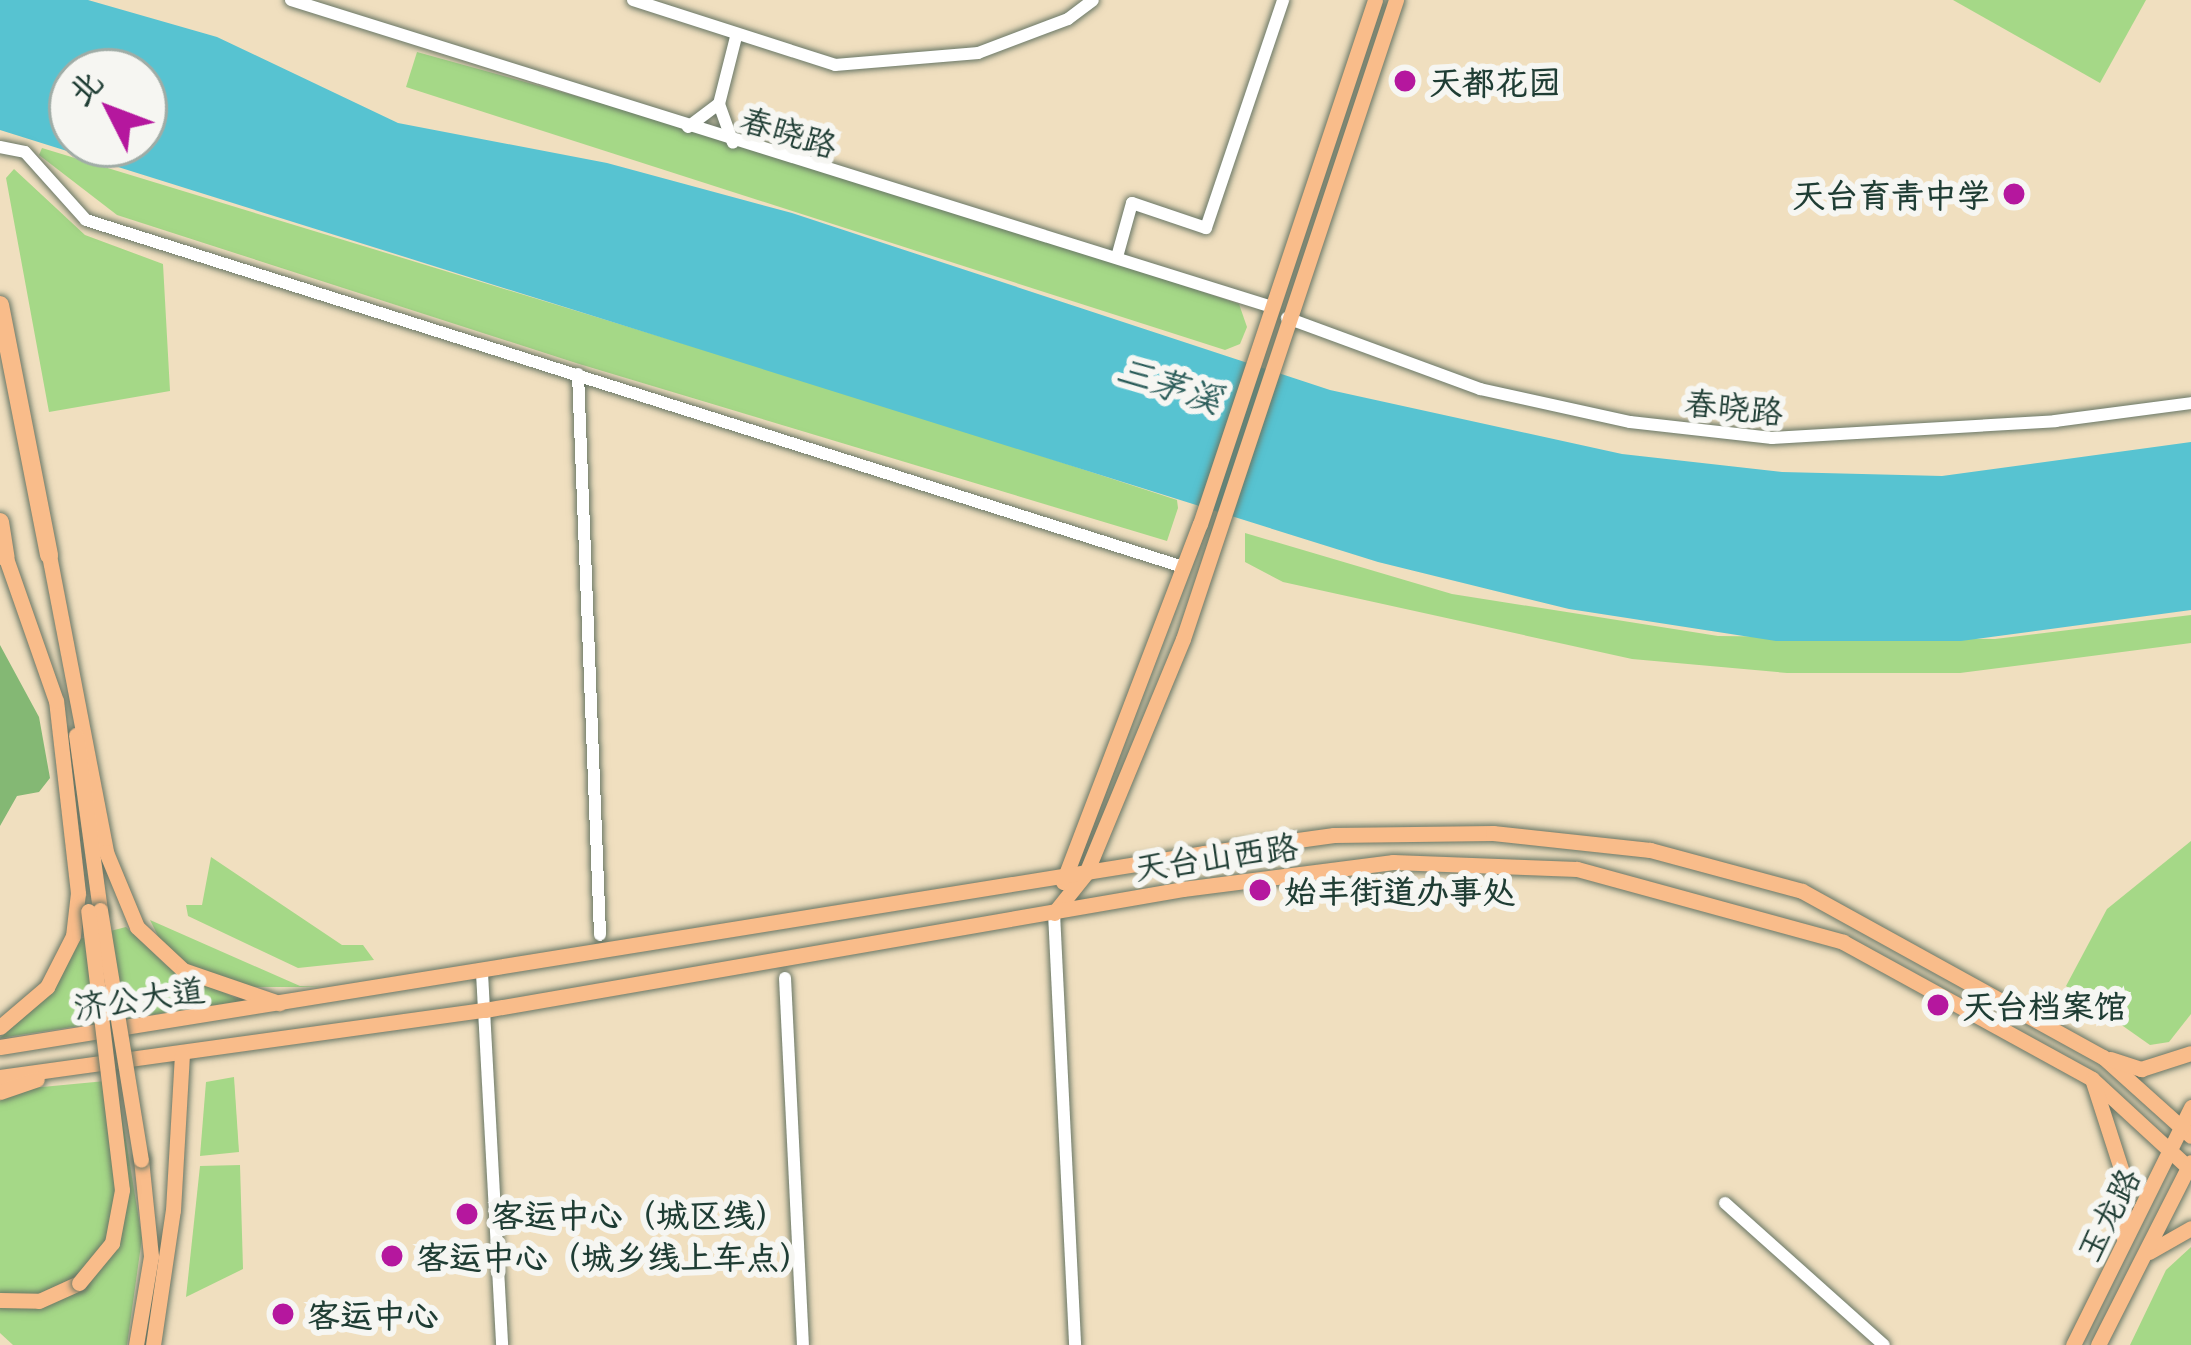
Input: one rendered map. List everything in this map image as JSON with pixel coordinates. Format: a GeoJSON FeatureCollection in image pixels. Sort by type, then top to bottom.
{"type":"FeatureCollection","features":[{"type":"Feature","properties":{"kind":"highway"},"geometry":{"type":"LineString","coordinates":[[2,314],[49,555]]}},
{"type":"Feature","properties":{"kind":"highway"},"geometry":{"type":"LineString","coordinates":[[0,522],[5,558]]}},
{"type":"Feature","properties":{"kind":"main road"},"geometry":{"type":"LineString","coordinates":[[1267,352],[1272,308],[1375,0]]}},
{"type":"Feature","properties":{"kind":"main road"},"geometry":{"type":"LineString","coordinates":[[1054,913],[1085,873],[1175,659],[1208,528],[1267,352],[1287,318],[1396,0]]}},
{"type":"Feature","properties":{"kind":"main road"},"geometry":{"type":"LineString","coordinates":[[1054,913],[1183,567],[1208,528]]}},
{"type":"Feature","properties":{"kind":"main road"},"geometry":{"type":"LineString","coordinates":[[49,555],[88,912],[141,1160],[151,1256],[136,1345]]}},
{"type":"Feature","properties":{"kind":"main road"},"geometry":{"type":"LineString","coordinates":[[5,558],[67,719],[106,852],[132,915],[183,970],[287,1006]]}},
{"type":"Feature","properties":{"kind":"main road"},"geometry":{"type":"LineString","coordinates":[[0,1028],[47,987],[88,912],[67,719]]}},
{"type":"Feature","properties":{"kind":"main road"},"geometry":{"type":"LineString","coordinates":[[0,1300],[39,1301],[79,1283],[112,1243],[122,1190],[67,719]]}},
{"type":"Feature","properties":{"kind":"main road","name":"天台山西路"},"geometry":{"type":"LineString","coordinates":[[287,1006],[1318,837],[1493,833],[1650,850],[1802,891],[2103,1058],[2187,1131]]}},
{"type":"Feature","properties":{"kind":"main road"},"geometry":{"type":"LineString","coordinates":[[1318,837],[1322,871]]}},
{"type":"Feature","properties":{"kind":"main road"},"geometry":{"type":"LineString","coordinates":[[1577,869],[1583,843]]}},
{"type":"Feature","properties":{"kind":"main road","name":"天台山西路"},"geometry":{"type":"LineString","coordinates":[[182,1055],[485,1010],[1322,871],[1393,862],[1577,869],[1843,942],[2092,1079],[2190,1167]]}},
{"type":"Feature","properties":{"kind":"main road","name":"济公大道"},"geometry":{"type":"LineString","coordinates":[[0,1047],[287,1006]]}},
{"type":"Feature","properties":{"kind":"main road"},"geometry":{"type":"LineString","coordinates":[[2103,1058],[2141,1069],[2191,1053]]}},
{"type":"Feature","properties":{"kind":"main road"},"geometry":{"type":"LineString","coordinates":[[153,1345],[169,1248],[182,1055]]}},
{"type":"Feature","properties":{"kind":"main road","name":"济公大道"},"geometry":{"type":"LineString","coordinates":[[0,1077],[182,1055]]}},
{"type":"Feature","properties":{"kind":"main road"},"geometry":{"type":"LineString","coordinates":[[0,1092],[62,1071]]}},
{"type":"Feature","properties":{"kind":"main road"},"geometry":{"type":"LineString","coordinates":[[2092,1079],[2123,1175],[2123,1249]]}},
{"type":"Feature","properties":{"kind":"main road","name":"玉龙路"},"geometry":{"type":"LineString","coordinates":[[2073,1345],[2173,1149],[2187,1131],[2191,1107]]}},
{"type":"Feature","properties":{"kind":"main road","name":"玉龙路"},"geometry":{"type":"LineString","coordinates":[[2098,1345],[2190,1167]]}},
{"type":"Feature","properties":{"kind":"main road"},"geometry":{"type":"LineString","coordinates":[[2146,1254],[2191,1228]]}},
{"type":"Feature","properties":{"kind":"street","name":"春晓路"},"geometry":{"type":"LineString","coordinates":[[291,0],[733,143],[1272,308]]}},
{"type":"Feature","properties":{"kind":"street"},"geometry":{"type":"LineString","coordinates":[[633,0],[736,37],[835,65],[891,64],[978,53],[1068,20],[1093,0]]}},
{"type":"Feature","properties":{"kind":"street"},"geometry":{"type":"LineString","coordinates":[[1117,257],[1132,203],[1206,228],[1283,0]]}},
{"type":"Feature","properties":{"kind":"street"},"geometry":{"type":"LineString","coordinates":[[733,143],[719,104],[736,37]]}},
{"type":"Feature","properties":{"kind":"street"},"geometry":{"type":"LineString","coordinates":[[688,127],[719,104]]}},
{"type":"Feature","properties":{"kind":"street"},"geometry":{"type":"LineString","coordinates":[[0,147],[25,152],[86,220],[1183,567]]}},
{"type":"Feature","properties":{"kind":"street","name":"春晓路"},"geometry":{"type":"LineString","coordinates":[[1287,318],[1480,389],[1630,422],[1772,439],[2033,423],[2191,403]]}},
{"type":"Feature","properties":{"kind":"street"},"geometry":{"type":"LineString","coordinates":[[578,374],[600,935]]}},
{"type":"Feature","properties":{"kind":"street"},"geometry":{"type":"LineString","coordinates":[[1054,913],[1075,1345]]}},
{"type":"Feature","properties":{"kind":"street"},"geometry":{"type":"LineString","coordinates":[[482,974],[502,1345]]}},
{"type":"Feature","properties":{"kind":"street"},"geometry":{"type":"LineString","coordinates":[[785,978],[803,1345]]}},
{"type":"Feature","properties":{"kind":"street"},"geometry":{"type":"LineString","coordinates":[[1725,1203],[1884,1345]]}},
{"type":"Feature","properties":{"kind":"green space"},"geometry":{"type":"Polygon","coordinates":[[[1953,0],[2146,0],[2100,83],[1953,0]]]}},
{"type":"Feature","properties":{"kind":"green space"},"geometry":{"type":"Polygon","coordinates":[[[417,52],[688,127],[1113,262],[1239,304],[1247,327],[1240,344],[1225,350],[406,87],[417,52]]]}},
{"type":"Feature","properties":{"kind":"green space"},"geometry":{"type":"Polygon","coordinates":[[[56,168],[108,168],[898,409],[1177,500],[1178,508],[1167,541],[576,363],[117,215],[56,168]]]}},
{"type":"Feature","properties":{"kind":"green space"},"geometry":{"type":"Polygon","coordinates":[[[14,169],[85,235],[163,264],[170,391],[49,412],[6,178],[14,169]]]}},
{"type":"Feature","properties":{"kind":"green space"},"geometry":{"type":"Polygon","coordinates":[[[1245,533],[1452,594],[1718,636],[1995,639],[2191,615],[2191,643],[1960,673],[1787,673],[1632,659],[1283,582],[1245,562],[1245,533]]]}},
{"type":"Feature","properties":{"kind":"green space"},"geometry":{"type":"Polygon","coordinates":[[[0,645],[39,717],[50,778],[39,792],[17,796],[0,826],[0,645]]]}},
{"type":"Feature","properties":{"kind":"green space"},"geometry":{"type":"Polygon","coordinates":[[[2191,841],[2191,1014],[2169,1042],[2150,1045],[2066,986],[2107,909],[2191,841]]]}},
{"type":"Feature","properties":{"kind":"green space"},"geometry":{"type":"Polygon","coordinates":[[[211,857],[342,945],[363,945],[374,960],[298,968],[188,916],[186,905],[202,905],[211,857]]]}},
{"type":"Feature","properties":{"kind":"green space"},"geometry":{"type":"Polygon","coordinates":[[[150,920],[300,986],[322,987],[249,987],[196,971],[164,948],[150,920]]]}},
{"type":"Feature","properties":{"kind":"green space"},"geometry":{"type":"Polygon","coordinates":[[[126,927],[167,966],[242,1001],[0,1038],[47,997],[79,939],[126,927]]]}},
{"type":"Feature","properties":{"kind":"green space"},"geometry":{"type":"Polygon","coordinates":[[[234,1077],[239,1152],[200,1156],[206,1082],[234,1077]]]}},
{"type":"Feature","properties":{"kind":"green space"},"geometry":{"type":"Polygon","coordinates":[[[116,1080],[142,1238],[127,1345],[13,1345],[0,1333],[0,1091],[116,1080]]]}},
{"type":"Feature","properties":{"kind":"green space"},"geometry":{"type":"Polygon","coordinates":[[[240,1165],[243,1269],[186,1297],[200,1166],[240,1165]]]}},
{"type":"Feature","properties":{"kind":"green space"},"geometry":{"type":"Polygon","coordinates":[[[2191,1247],[2191,1345],[2130,1345],[2166,1270],[2191,1247]]]}},
{"type":"Feature","properties":{"kind":"water","name":"三茅溪"},"geometry":{"type":"Polygon","coordinates":[[[0,0],[88,0],[217,37],[398,123],[607,163],[792,213],[1330,390],[1622,454],[1782,472],[1942,476],[2191,442],[2191,610],[1961,641],[1776,641],[1569,609],[1378,562],[121,168],[168,168],[168,48],[48,48],[48,145],[0,130],[0,0]]]}},
{"type":"Feature","properties":{"kind":"place","name":"天都花园"},"geometry":{"type":"Point","coordinates":[1405,81]}},
{"type":"Feature","properties":{"kind":"place","name":"天台育青中学"},"geometry":{"type":"Point","coordinates":[2014,194]}},
{"type":"Feature","properties":{"kind":"place","name":"始丰街道办事处"},"geometry":{"type":"Point","coordinates":[1260,890]}},
{"type":"Feature","properties":{"kind":"place","name":"天台档案馆"},"geometry":{"type":"Point","coordinates":[1938,1005]}},
{"type":"Feature","properties":{"kind":"place","name":"客运中心（城区线）"},"geometry":{"type":"Point","coordinates":[467,1214]}},
{"type":"Feature","properties":{"kind":"place","name":"客运中心（城乡线上车点）"},"geometry":{"type":"Point","coordinates":[392,1256]}},
{"type":"Feature","properties":{"kind":"place","name":"客运中心"},"geometry":{"type":"Point","coordinates":[283,1314]}}]}
